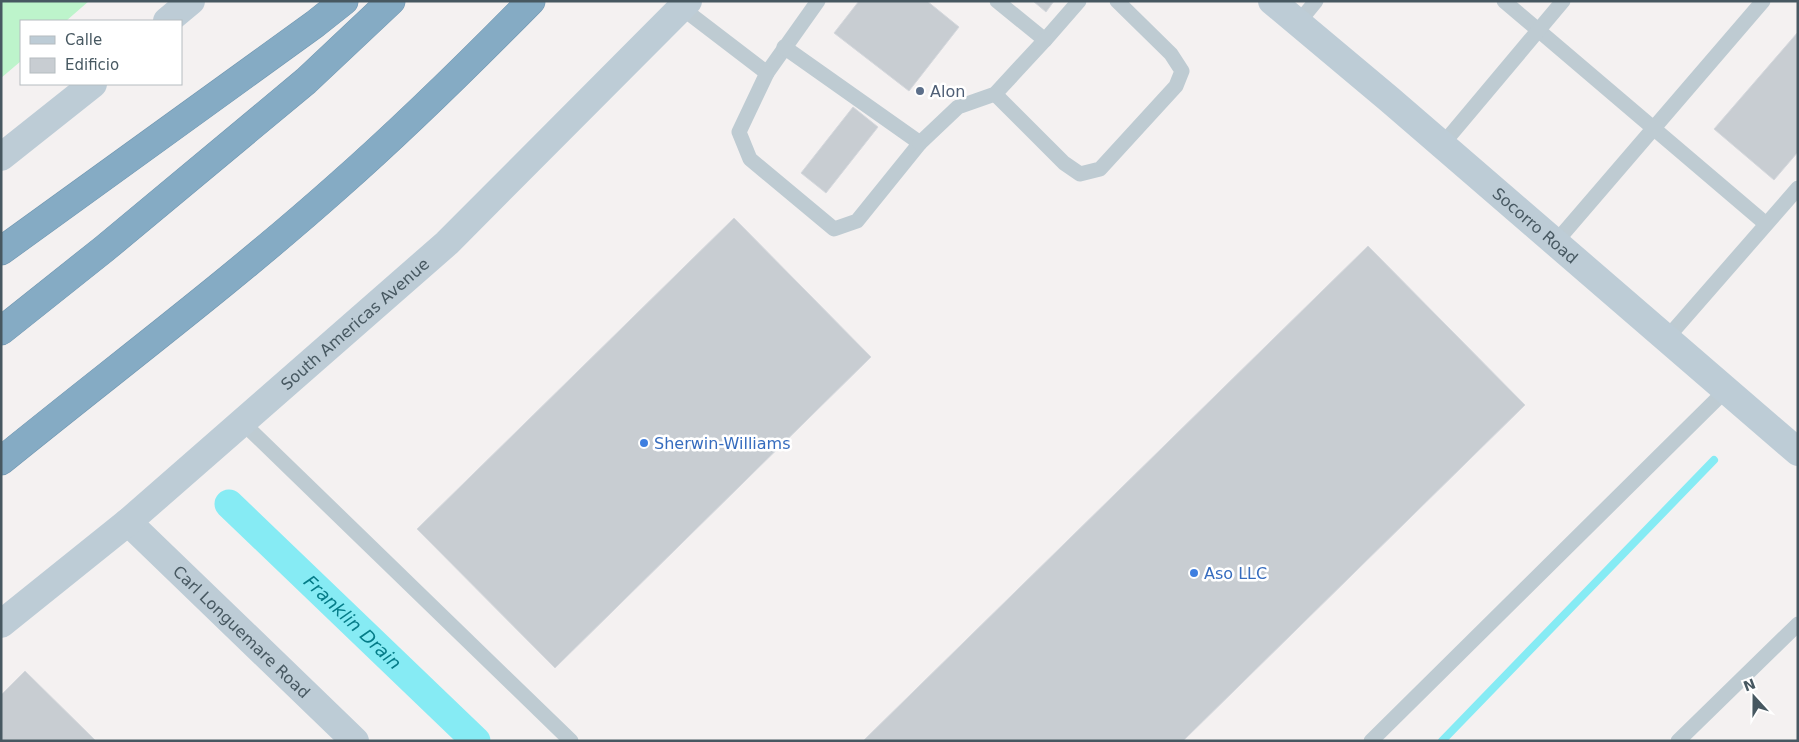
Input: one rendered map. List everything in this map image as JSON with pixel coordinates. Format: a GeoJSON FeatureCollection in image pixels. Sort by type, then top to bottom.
{"type":"FeatureCollection","features":[{"type":"Feature","properties":{"kind":"highway"},"geometry":{"type":"LineString","coordinates":[[1,252],[344,1]]}},
{"type":"Feature","properties":{"kind":"highway"},"geometry":{"type":"LineString","coordinates":[[1,332],[306,81],[391,1]]}},
{"type":"Feature","properties":{"kind":"highway"},"geometry":{"type":"LineString","coordinates":[[1,462],[246,264],[336,188],[417,115],[531,1]]}},
{"type":"Feature","properties":{"kind":"highway"},"geometry":{"type":"LineString","coordinates":[[1,474],[69,406]]}},
{"type":"Feature","properties":{"kind":"main road"},"geometry":{"type":"LineString","coordinates":[[168,20],[190,1]]}},
{"type":"Feature","properties":{"kind":"main road","name":"Socorro Road"},"geometry":{"type":"LineString","coordinates":[[1272,1],[1442,144],[1798,452]]}},
{"type":"Feature","properties":{"kind":"main road","name":"South Americas Avenue"},"geometry":{"type":"LineString","coordinates":[[1,624],[128,522],[447,243],[685,5]]}},
{"type":"Feature","properties":{"kind":"main road"},"geometry":{"type":"LineString","coordinates":[[1,157],[92,85]]}},
{"type":"Feature","properties":{"kind":"main road","name":"Carl Longuemare Road"},"geometry":{"type":"LineString","coordinates":[[128,522],[355,741]]}},
{"type":"Feature","properties":{"kind":"lane"},"geometry":{"type":"LineString","coordinates":[[818,1],[784,46],[767,73],[739,132],[750,159],[834,229],[857,221],[920,143],[958,107],[995,94],[1079,1]]}},
{"type":"Feature","properties":{"kind":"lane"},"geometry":{"type":"LineString","coordinates":[[997,1],[1045,40]]}},
{"type":"Feature","properties":{"kind":"lane"},"geometry":{"type":"LineString","coordinates":[[995,94],[1064,163],[1080,174],[1100,169],[1176,86],[1182,71],[1171,54],[1118,1]]}},
{"type":"Feature","properties":{"kind":"lane"},"geometry":{"type":"LineString","coordinates":[[1298,23],[1316,1]]}},
{"type":"Feature","properties":{"kind":"lane"},"geometry":{"type":"LineString","coordinates":[[1504,1],[1766,224]]}},
{"type":"Feature","properties":{"kind":"lane"},"geometry":{"type":"LineString","coordinates":[[1442,144],[1563,1]]}},
{"type":"Feature","properties":{"kind":"lane"},"geometry":{"type":"LineString","coordinates":[[1555,243],[1763,1]]}},
{"type":"Feature","properties":{"kind":"lane"},"geometry":{"type":"LineString","coordinates":[[685,5],[767,73]]}},
{"type":"Feature","properties":{"kind":"lane"},"geometry":{"type":"LineString","coordinates":[[784,46],[920,143]]}},
{"type":"Feature","properties":{"kind":"lane"},"geometry":{"type":"LineString","coordinates":[[1667,338],[1798,188]]}},
{"type":"Feature","properties":{"kind":"lane"},"geometry":{"type":"LineString","coordinates":[[1371,741],[1726,390]]}},
{"type":"Feature","properties":{"kind":"lane"},"geometry":{"type":"LineString","coordinates":[[242,422],[571,741]]}},
{"type":"Feature","properties":{"kind":"lane"},"geometry":{"type":"LineString","coordinates":[[1678,741],[1798,624]]}},
{"type":"Feature","properties":{"kind":"green space"},"geometry":{"type":"Polygon","coordinates":[[[1,1],[89,1],[67,20],[20,20],[20,62],[1,78],[1,1]]]}},
{"type":"Feature","properties":{"kind":"building"},"geometry":{"type":"Polygon","coordinates":[[[859,1],[927,1],[959,27],[909,91],[834,33],[859,1]]]}},
{"type":"Feature","properties":{"kind":"building"},"geometry":{"type":"Polygon","coordinates":[[[1033,1],[1054,1],[1046,12],[1033,1]]]}},
{"type":"Feature","properties":{"kind":"building"},"geometry":{"type":"Polygon","coordinates":[[[1798,32],[1798,152],[1774,180],[1714,129],[1798,32]]]}},
{"type":"Feature","properties":{"kind":"building"},"geometry":{"type":"Polygon","coordinates":[[[853,107],[878,127],[826,193],[801,173],[853,107]]]}},
{"type":"Feature","properties":{"kind":"building","name":"Sherwin-Williams"},"geometry":{"type":"Polygon","coordinates":[[[734,218],[871,357],[555,668],[417,529],[734,218]]]}},
{"type":"Feature","properties":{"kind":"building","name":"Aso LLC"},"geometry":{"type":"Polygon","coordinates":[[[1368,246],[1525,405],[1183,741],[863,741],[1368,246]]]}},
{"type":"Feature","properties":{"kind":"building"},"geometry":{"type":"Polygon","coordinates":[[[25,671],[96,741],[1,741],[1,695],[25,671]]]}},
{"type":"Feature","properties":{"kind":"waterway"},"geometry":{"type":"LineString","coordinates":[[1442,741],[1714,460]]}},
{"type":"Feature","properties":{"kind":"waterway","name":"Franklin Drain"},"geometry":{"type":"LineString","coordinates":[[229,504],[476,741]]}},
{"type":"Feature","properties":{"kind":"place","name":"Alon"},"geometry":{"type":"Point","coordinates":[920,91]}},
{"type":"Feature","properties":{"kind":"place","name":"Sherwin-Williams"},"geometry":{"type":"Point","coordinates":[644,443]}},
{"type":"Feature","properties":{"kind":"place","name":"Aso LLC"},"geometry":{"type":"Point","coordinates":[1194,573]}}]}
